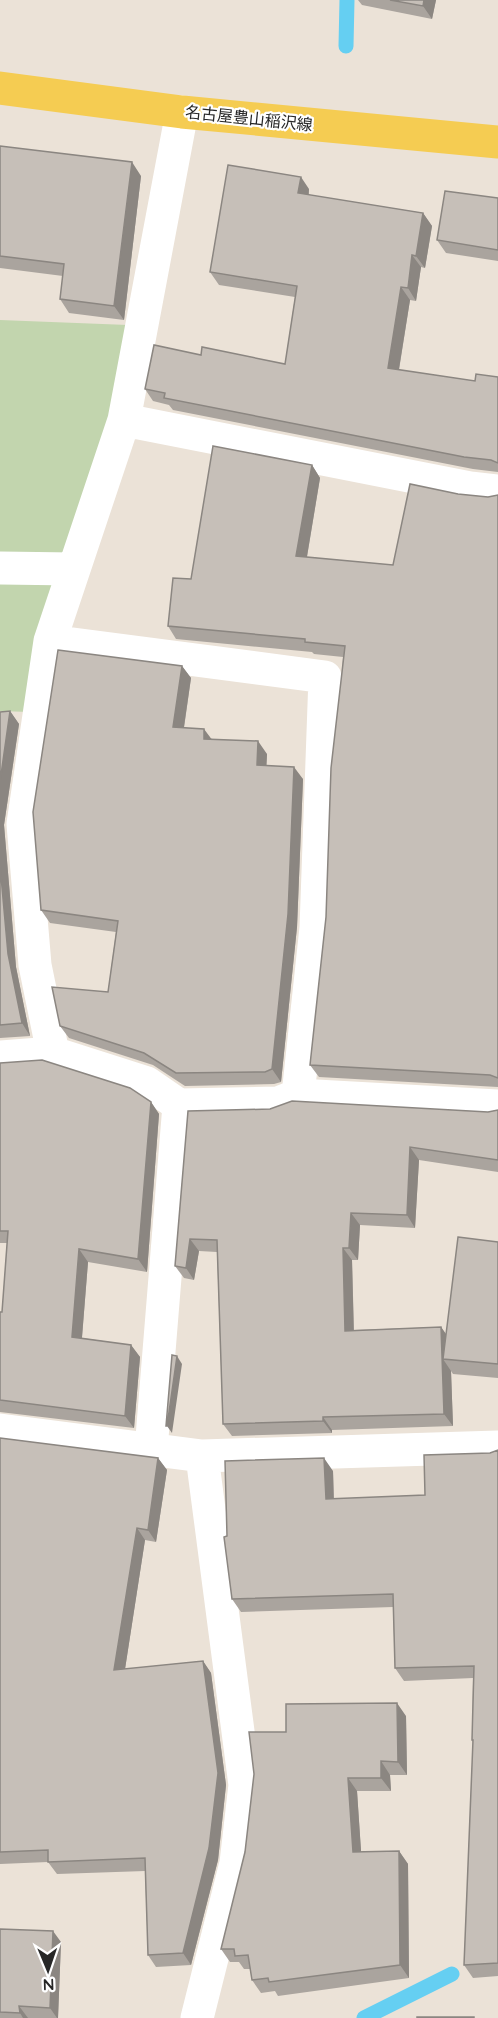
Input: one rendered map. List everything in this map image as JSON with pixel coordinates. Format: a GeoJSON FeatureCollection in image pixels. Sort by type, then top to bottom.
{"type":"FeatureCollection","features":[{"type":"Feature","properties":{"kind":"main road","name":"名古屋豊山稲沢線"},"geometry":{"type":"LineString","coordinates":[[0,88],[182,112],[498,142]]}},
{"type":"Feature","properties":{"kind":"street"},"geometry":{"type":"LineString","coordinates":[[52,1053],[11,826],[50,641],[124,420],[182,112]]}},
{"type":"Feature","properties":{"kind":"street"},"geometry":{"type":"LineString","coordinates":[[124,420],[470,488],[498,491]]}},
{"type":"Feature","properties":{"kind":"street"},"geometry":{"type":"LineString","coordinates":[[0,568],[74,569]]}},
{"type":"Feature","properties":{"kind":"street"},"geometry":{"type":"LineString","coordinates":[[50,641],[324,677],[316,928],[298,1095]]}},
{"type":"Feature","properties":{"kind":"street"},"geometry":{"type":"LineString","coordinates":[[0,1057],[52,1053],[147,1083],[179,1105],[278,1103],[298,1095],[498,1106]]}},
{"type":"Feature","properties":{"kind":"street"},"geometry":{"type":"LineString","coordinates":[[152,1450],[179,1105]]}},
{"type":"Feature","properties":{"kind":"street"},"geometry":{"type":"LineString","coordinates":[[0,1430],[202,1456],[498,1447]]}},
{"type":"Feature","properties":{"kind":"street"},"geometry":{"type":"LineString","coordinates":[[197,2018],[236,1863],[245,1785],[202,1456]]}},
{"type":"Feature","properties":{"kind":"green space"},"geometry":{"type":"Polygon","coordinates":[[[0,320],[128,325],[112,414],[65,559],[0,557],[0,320]]]}},
{"type":"Feature","properties":{"kind":"green space"},"geometry":{"type":"Polygon","coordinates":[[[0,579],[57,581],[29,712],[0,711],[0,579]]]}},
{"type":"Feature","properties":{"kind":"building"},"geometry":{"type":"Polygon","coordinates":[[[390,0],[424,0],[423,6],[390,0]]]}},
{"type":"Feature","properties":{"kind":"building"},"geometry":{"type":"Polygon","coordinates":[[[0,146],[132,162],[114,306],[60,299],[64,264],[0,256],[0,146]]]}},
{"type":"Feature","properties":{"kind":"building"},"geometry":{"type":"Polygon","coordinates":[[[228,165],[301,177],[298,193],[423,213],[416,256],[412,255],[408,288],[401,287],[388,368],[475,381],[476,374],[498,377],[498,463],[164,398],[165,393],[145,389],[154,345],[201,355],[202,347],[285,364],[297,286],[210,272],[228,165]]]}},
{"type":"Feature","properties":{"kind":"building"},"geometry":{"type":"Polygon","coordinates":[[[445,191],[498,198],[498,250],[437,240],[445,191]]]}},
{"type":"Feature","properties":{"kind":"building"},"geometry":{"type":"Polygon","coordinates":[[[213,446],[312,465],[296,556],[393,565],[410,484],[458,494],[488,497],[498,495],[498,1078],[490,1075],[310,1065],[326,917],[331,768],[345,646],[305,642],[305,639],[168,626],[173,578],[191,579],[213,446]]]}},
{"type":"Feature","properties":{"kind":"building"},"geometry":{"type":"Polygon","coordinates":[[[58,650],[182,666],[173,727],[204,729],[204,739],[258,741],[257,765],[294,767],[288,914],[272,1069],[265,1072],[176,1073],[144,1053],[60,1026],[52,987],[108,992],[118,921],[41,910],[33,812],[58,650]]]}},
{"type":"Feature","properties":{"kind":"building"},"geometry":{"type":"Polygon","coordinates":[[[10,711],[0,782],[0,712],[10,711]]]}},
{"type":"Feature","properties":{"kind":"building"},"geometry":{"type":"Polygon","coordinates":[[[0,865],[8,954],[22,1023],[0,1025],[0,865]]]}},
{"type":"Feature","properties":{"kind":"building"},"geometry":{"type":"Polygon","coordinates":[[[42,1060],[130,1088],[151,1102],[138,1259],[79,1249],[72,1337],[131,1345],[125,1416],[0,1400],[0,1312],[2,1312],[8,1231],[0,1231],[0,1063],[42,1060]]]}},
{"type":"Feature","properties":{"kind":"building"},"geometry":{"type":"Polygon","coordinates":[[[292,1101],[488,1112],[498,1110],[498,1160],[410,1147],[407,1215],[351,1213],[349,1248],[343,1248],[345,1331],[441,1327],[444,1414],[323,1417],[323,1421],[223,1424],[217,1240],[190,1239],[186,1268],[175,1266],[188,1111],[270,1109],[292,1101]]]}},
{"type":"Feature","properties":{"kind":"building"},"geometry":{"type":"Polygon","coordinates":[[[458,1237],[498,1242],[498,1364],[443,1359],[458,1237]]]}},
{"type":"Feature","properties":{"kind":"building"},"geometry":{"type":"Polygon","coordinates":[[[172,1355],[177,1356],[166,1426],[172,1355]]]}},
{"type":"Feature","properties":{"kind":"building"},"geometry":{"type":"Polygon","coordinates":[[[0,1438],[158,1458],[148,1530],[137,1528],[114,1670],[203,1661],[218,1773],[209,1848],[183,1953],[148,1955],[145,1858],[48,1862],[48,1850],[0,1852],[0,1438]]]}},
{"type":"Feature","properties":{"kind":"building"},"geometry":{"type":"Polygon","coordinates":[[[498,1450],[498,1963],[464,1965],[474,1666],[395,1668],[393,1594],[232,1599],[224,1537],[227,1536],[225,1461],[324,1458],[326,1499],[425,1495],[424,1455],[490,1453],[498,1450]]]}},
{"type":"Feature","properties":{"kind":"building"},"geometry":{"type":"Polygon","coordinates":[[[397,1703],[398,1762],[381,1761],[381,1778],[348,1778],[353,1852],[399,1851],[400,1965],[269,1982],[268,1978],[252,1980],[248,1955],[235,1956],[234,1949],[221,1949],[245,1852],[254,1774],[249,1732],[286,1732],[286,1704],[397,1703]]]}},
{"type":"Feature","properties":{"kind":"building"},"geometry":{"type":"Polygon","coordinates":[[[0,1929],[53,1931],[50,2008],[19,2006],[20,2013],[0,2012],[0,1929]]]}},
{"type":"Feature","properties":{"kind":"building"},"geometry":{"type":"Polygon","coordinates":[[[474,2017],[474,2018],[417,2018],[474,2017]]]}},
{"type":"Feature","properties":{"kind":"waterway"},"geometry":{"type":"LineString","coordinates":[[346,46],[347,0]]}},
{"type":"Feature","properties":{"kind":"waterway"},"geometry":{"type":"LineString","coordinates":[[364,2018],[452,1974]]}}]}
